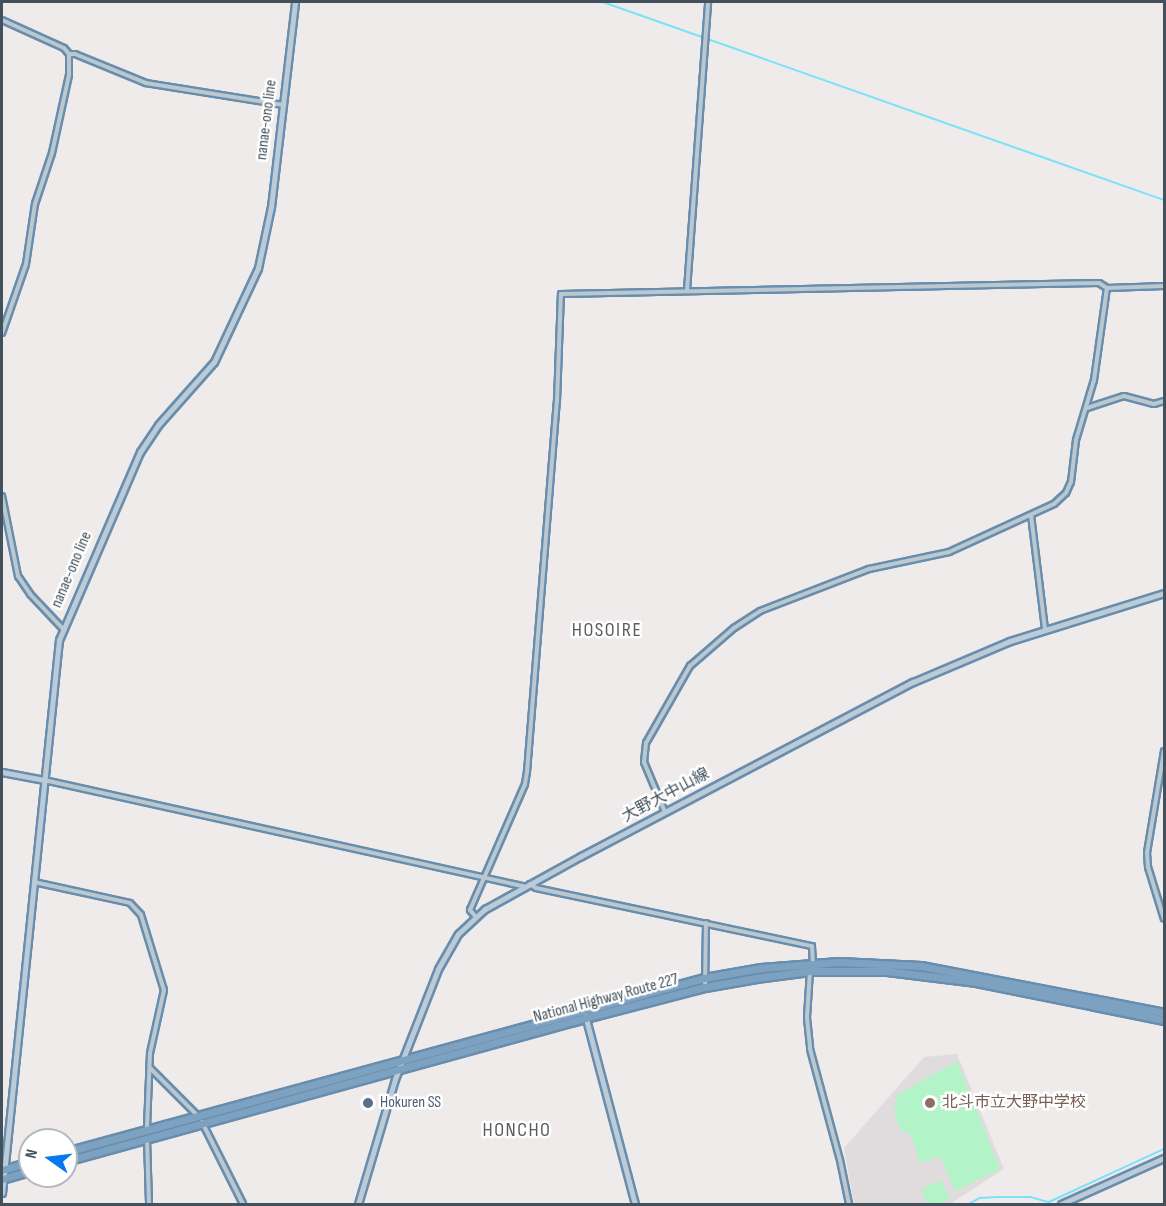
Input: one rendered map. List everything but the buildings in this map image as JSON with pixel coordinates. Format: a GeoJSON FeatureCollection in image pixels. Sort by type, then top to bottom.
{"type":"FeatureCollection","features":[{"type":"Feature","properties":{"kind":"highway","name":"National Highway Route 227"},"geometry":{"type":"LineString","coordinates":[[78,1158],[205,1125],[398,1070],[704,978],[761,968],[921,966],[1164,1013]]}},
{"type":"Feature","properties":{"kind":"highway","name":"National Highway Route 227"},"geometry":{"type":"LineString","coordinates":[[78,1149],[402,1060],[584,1014],[705,987],[812,967],[887,971],[941,977],[1164,1020]]}},
{"type":"Feature","properties":{"kind":"highway"},"geometry":{"type":"LineString","coordinates":[[3,1174],[18,1167]]}},
{"type":"Feature","properties":{"kind":"highway"},"geometry":{"type":"LineString","coordinates":[[3,1174],[18,1172]]}},
{"type":"Feature","properties":{"kind":"main road","name":"nanae-ono line"},"geometry":{"type":"LineString","coordinates":[[2,1193],[55,658],[62,628],[140,452],[158,424],[214,362],[258,268],[267,235],[295,2]]}},
{"type":"Feature","properties":{"kind":"main road","name":"大野大中山線"},"geometry":{"type":"LineString","coordinates":[[358,1204],[398,1070],[445,954],[458,934],[475,916],[526,885],[913,682],[1045,629],[1164,593]]}},
{"type":"Feature","properties":{"kind":"main road"},"geometry":{"type":"LineString","coordinates":[[2,772],[44,780]]}},
{"type":"Feature","properties":{"kind":"main road"},"geometry":{"type":"LineString","coordinates":[[584,1014],[635,1204]]}},
{"type":"Feature","properties":{"kind":"main road"},"geometry":{"type":"LineString","coordinates":[[1061,1204],[1164,1158]]}},
{"type":"Feature","properties":{"kind":"street"},"geometry":{"type":"LineString","coordinates":[[687,290],[708,2]]}},
{"type":"Feature","properties":{"kind":"street"},"geometry":{"type":"LineString","coordinates":[[2,20],[64,48],[69,54],[69,75],[52,153],[35,204],[28,256],[2,333]]}},
{"type":"Feature","properties":{"kind":"street"},"geometry":{"type":"LineString","coordinates":[[69,54],[75,54],[155,85],[283,105]]}},
{"type":"Feature","properties":{"kind":"street"},"geometry":{"type":"LineString","coordinates":[[475,916],[470,910],[525,784],[527,772],[557,401],[561,294],[1099,283],[1107,288],[1164,286]]}},
{"type":"Feature","properties":{"kind":"street"},"geometry":{"type":"LineString","coordinates":[[665,812],[644,762],[645,743],[681,678],[698,659],[734,628],[760,611],[870,569],[949,552],[1054,504],[1070,487],[1076,440],[1094,380],[1107,288]]}},
{"type":"Feature","properties":{"kind":"street"},"geometry":{"type":"LineString","coordinates":[[1087,408],[1124,396],[1154,404],[1164,401]]}},
{"type":"Feature","properties":{"kind":"street"},"geometry":{"type":"LineString","coordinates":[[2,496],[18,576],[30,594],[62,628]]}},
{"type":"Feature","properties":{"kind":"street"},"geometry":{"type":"LineString","coordinates":[[1031,514],[1045,629]]}},
{"type":"Feature","properties":{"kind":"street"},"geometry":{"type":"LineString","coordinates":[[1164,751],[1147,853],[1148,867],[1164,919]]}},
{"type":"Feature","properties":{"kind":"street"},"geometry":{"type":"LineString","coordinates":[[44,780],[329,845],[812,946],[807,1018],[810,1049],[840,1160],[849,1204]]}},
{"type":"Feature","properties":{"kind":"street"},"geometry":{"type":"LineString","coordinates":[[34,882],[130,903],[141,915],[164,990],[150,1053],[147,1131],[149,1204]]}},
{"type":"Feature","properties":{"kind":"street"},"geometry":{"type":"LineString","coordinates":[[705,987],[706,923]]}},
{"type":"Feature","properties":{"kind":"street"},"geometry":{"type":"LineString","coordinates":[[149,1068],[205,1125],[243,1204]]}},
{"type":"Feature","properties":{"kind":"shaded area","name":"北斗市立大野中学校"},"geometry":{"type":"Polygon","coordinates":[[[957,1054],[1004,1169],[950,1204],[854,1204],[844,1148],[924,1057],[957,1054]]]}},
{"type":"Feature","properties":{"kind":"green space"},"geometry":{"type":"Polygon","coordinates":[[[957,1061],[1000,1169],[955,1191],[940,1156],[920,1163],[911,1135],[900,1130],[894,1111],[897,1095],[957,1061]]]}},
{"type":"Feature","properties":{"kind":"green space"},"geometry":{"type":"Polygon","coordinates":[[[942,1180],[950,1199],[937,1204],[927,1204],[921,1189],[942,1180]]]}},
{"type":"Feature","properties":{"kind":"waterway"},"geometry":{"type":"LineString","coordinates":[[603,2],[1164,200]]}},
{"type":"Feature","properties":{"kind":"waterway"},"geometry":{"type":"LineString","coordinates":[[969,1204],[980,1198],[997,1197],[1031,1197],[1049,1202],[1164,1149]]}},
{"type":"Feature","properties":{"kind":"place","name":"Hokuren SS"},"geometry":{"type":"Point","coordinates":[368,1103]}},
{"type":"Feature","properties":{"kind":"place","name":"北斗市立大野中学校"},"geometry":{"type":"Point","coordinates":[930,1103]}},
{"type":"Feature","properties":{"kind":"district","name":"HOSOIRE"},"geometry":{"type":"Point","coordinates":[607,630]}},
{"type":"Feature","properties":{"kind":"district","name":"HONCHO"},"geometry":{"type":"Point","coordinates":[517,1130]}}]}
